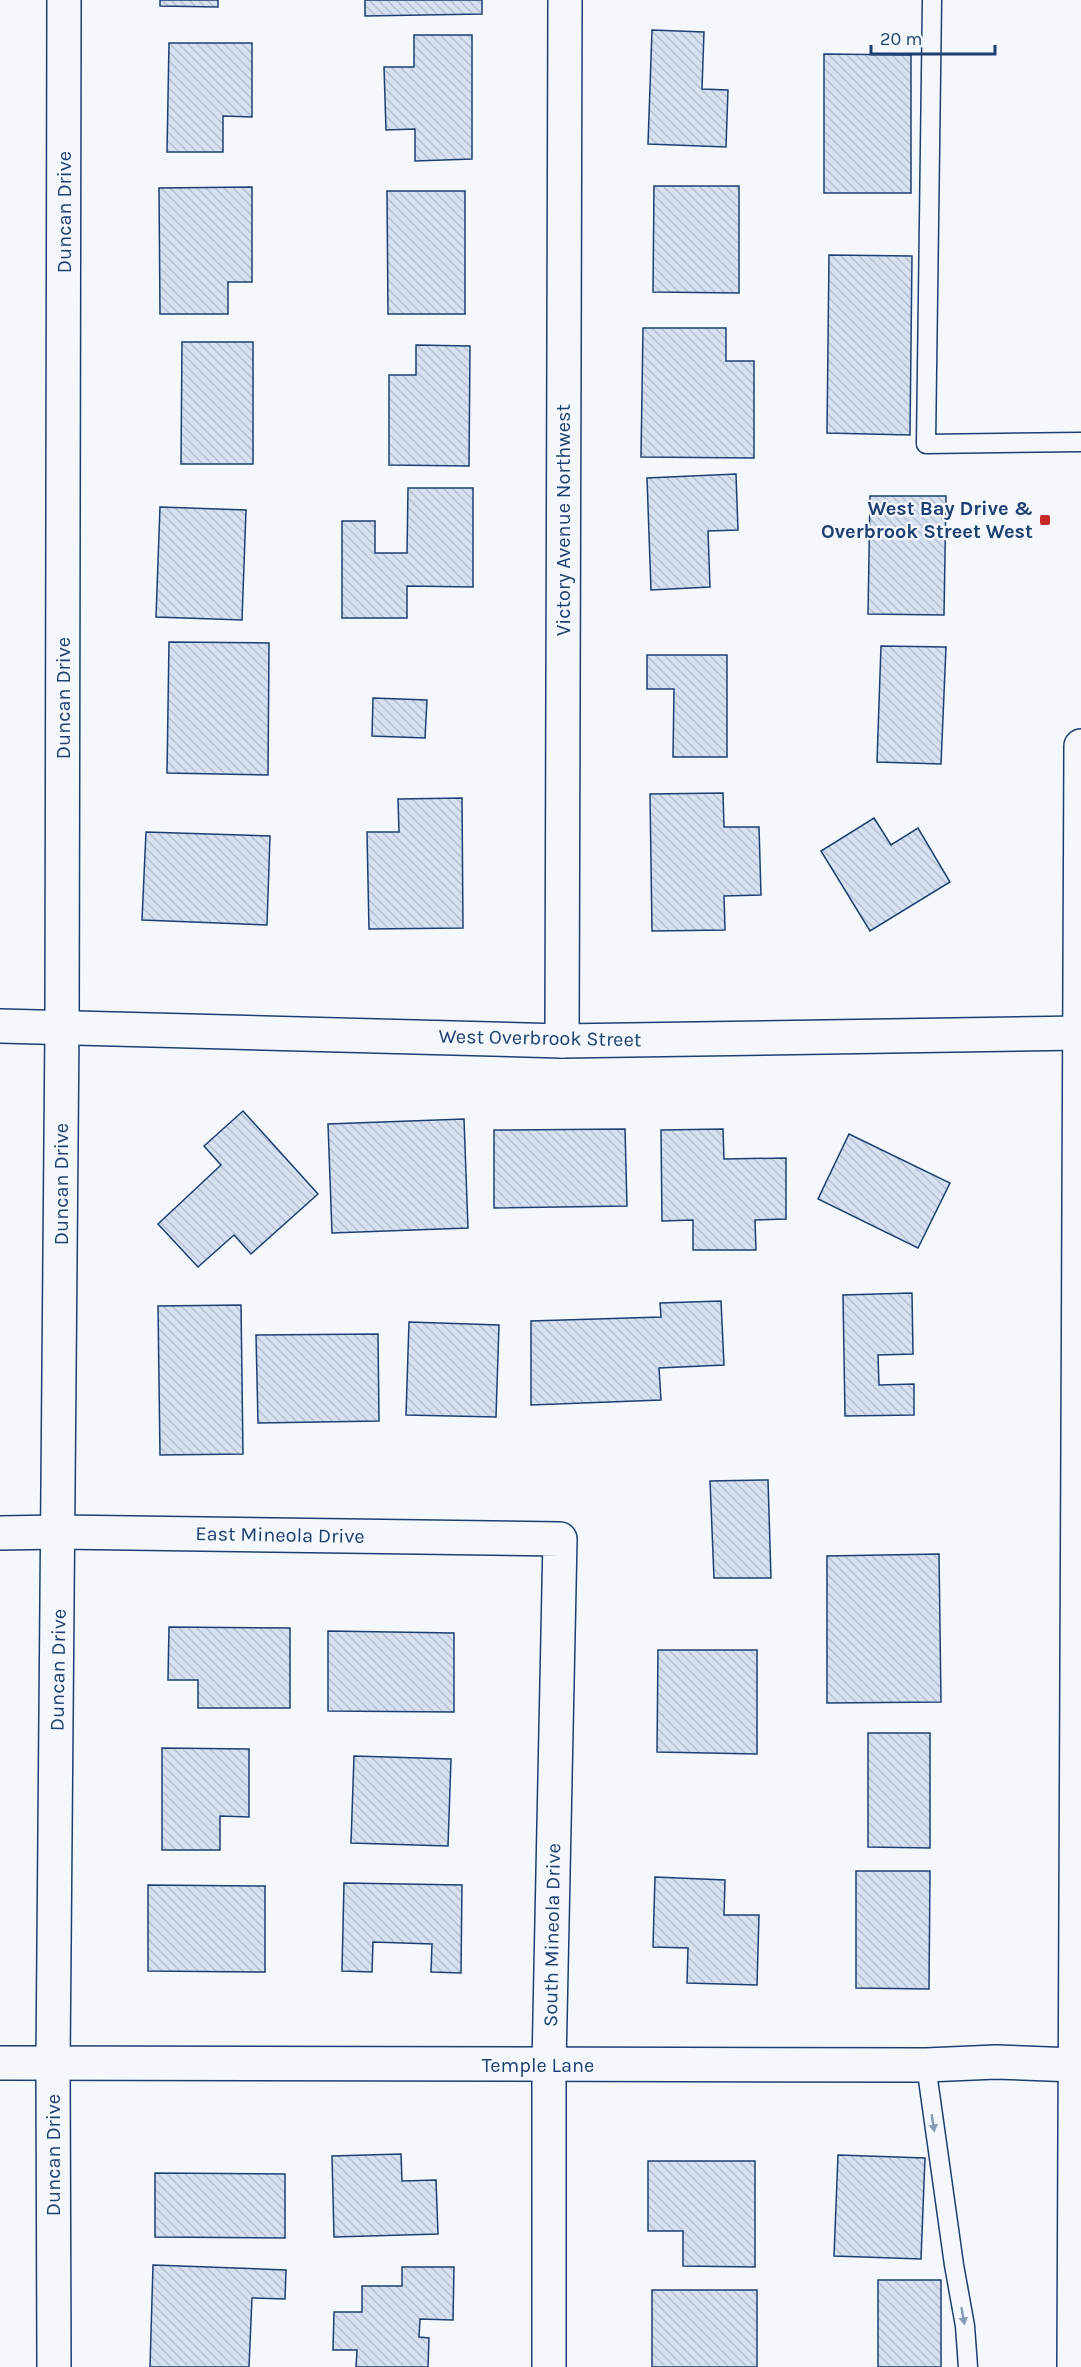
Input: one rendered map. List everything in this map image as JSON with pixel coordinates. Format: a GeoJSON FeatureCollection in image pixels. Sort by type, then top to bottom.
{"type":"FeatureCollection","features":[{"type":"Feature","properties":{"kind":"street","name":"Duncan Drive"},"geometry":{"type":"LineString","coordinates":[[54,2367],[53,2062],[62,1027],[64,0]]}},
{"type":"Feature","properties":{"kind":"street","name":"Victory Avenue Northwest"},"geometry":{"type":"LineString","coordinates":[[562,1041],[565,0]]}},
{"type":"Feature","properties":{"kind":"street"},"geometry":{"type":"LineString","coordinates":[[1074,2367],[1078,2147],[1075,2065],[1079,1711],[1081,746]]}},
{"type":"Feature","properties":{"kind":"street","name":"West Overbrook Street"},"geometry":{"type":"LineString","coordinates":[[0,1026],[562,1041],[1080,1026]]}},
{"type":"Feature","properties":{"kind":"street","name":"East Mineola Drive"},"geometry":{"type":"LineString","coordinates":[[0,1533],[560,1539]]}},
{"type":"Feature","properties":{"kind":"street","name":"South Mineola Drive"},"geometry":{"type":"LineString","coordinates":[[549,2367],[549,2065],[560,1539]]}},
{"type":"Feature","properties":{"kind":"street","name":"Temple Lane"},"geometry":{"type":"LineString","coordinates":[[0,2063],[926,2065],[996,2062],[1075,2065]]}},
{"type":"Feature","properties":{"kind":"lane"},"geometry":{"type":"LineString","coordinates":[[932,0],[926,444],[1081,442]]}},
{"type":"Feature","properties":{"kind":"lane"},"geometry":{"type":"LineString","coordinates":[[926,2065],[954,2265],[965,2326],[968,2367]]}},
{"type":"Feature","properties":{"kind":"building"},"geometry":{"type":"Polygon","coordinates":[[[160,0],[218,0],[218,7],[160,6],[160,0]]]}},
{"type":"Feature","properties":{"kind":"building"},"geometry":{"type":"Polygon","coordinates":[[[365,0],[482,0],[482,14],[365,16],[365,0]]]}},
{"type":"Feature","properties":{"kind":"building"},"geometry":{"type":"Polygon","coordinates":[[[652,30],[704,32],[702,89],[728,90],[726,147],[648,144],[652,30]]]}},
{"type":"Feature","properties":{"kind":"building"},"geometry":{"type":"Polygon","coordinates":[[[414,35],[472,35],[472,159],[415,161],[415,129],[386,130],[384,67],[414,67],[414,35]]]}},
{"type":"Feature","properties":{"kind":"building"},"geometry":{"type":"Polygon","coordinates":[[[169,43],[252,43],[252,117],[223,116],[223,152],[167,152],[169,43]]]}},
{"type":"Feature","properties":{"kind":"building"},"geometry":{"type":"Polygon","coordinates":[[[824,54],[911,55],[911,193],[824,193],[824,54]]]}},
{"type":"Feature","properties":{"kind":"building"},"geometry":{"type":"Polygon","coordinates":[[[654,186],[739,186],[739,293],[653,292],[654,186]]]}},
{"type":"Feature","properties":{"kind":"building"},"geometry":{"type":"Polygon","coordinates":[[[252,187],[252,282],[228,282],[228,314],[160,314],[159,188],[252,187]]]}},
{"type":"Feature","properties":{"kind":"building"},"geometry":{"type":"Polygon","coordinates":[[[387,191],[465,191],[465,314],[388,314],[387,191]]]}},
{"type":"Feature","properties":{"kind":"building"},"geometry":{"type":"Polygon","coordinates":[[[829,255],[912,256],[910,435],[827,433],[829,255]]]}},
{"type":"Feature","properties":{"kind":"building"},"geometry":{"type":"Polygon","coordinates":[[[643,328],[726,328],[726,361],[754,361],[754,458],[641,457],[643,328]]]}},
{"type":"Feature","properties":{"kind":"building"},"geometry":{"type":"Polygon","coordinates":[[[182,342],[253,342],[253,464],[181,464],[182,342]]]}},
{"type":"Feature","properties":{"kind":"building"},"geometry":{"type":"Polygon","coordinates":[[[416,345],[470,346],[469,466],[389,465],[389,375],[416,375],[416,345]]]}},
{"type":"Feature","properties":{"kind":"building"},"geometry":{"type":"Polygon","coordinates":[[[736,474],[738,530],[708,531],[710,587],[651,590],[647,478],[736,474]]]}},
{"type":"Feature","properties":{"kind":"building"},"geometry":{"type":"Polygon","coordinates":[[[408,488],[473,488],[473,587],[407,586],[407,618],[342,618],[342,521],[375,521],[375,553],[407,553],[408,488]]]}},
{"type":"Feature","properties":{"kind":"building"},"geometry":{"type":"Polygon","coordinates":[[[870,496],[946,496],[944,615],[868,614],[870,496]]]}},
{"type":"Feature","properties":{"kind":"building"},"geometry":{"type":"Polygon","coordinates":[[[160,507],[246,510],[242,620],[156,617],[160,507]]]}},
{"type":"Feature","properties":{"kind":"building"},"geometry":{"type":"Polygon","coordinates":[[[169,642],[269,643],[268,775],[167,773],[169,642]]]}},
{"type":"Feature","properties":{"kind":"building"},"geometry":{"type":"Polygon","coordinates":[[[881,646],[946,647],[941,764],[877,762],[881,646]]]}},
{"type":"Feature","properties":{"kind":"building"},"geometry":{"type":"Polygon","coordinates":[[[647,655],[727,655],[727,757],[673,757],[674,689],[647,689],[647,655]]]}},
{"type":"Feature","properties":{"kind":"building"},"geometry":{"type":"Polygon","coordinates":[[[373,698],[427,700],[425,738],[372,736],[373,698]]]}},
{"type":"Feature","properties":{"kind":"building"},"geometry":{"type":"Polygon","coordinates":[[[723,793],[724,827],[759,827],[761,895],[724,896],[725,930],[652,931],[650,794],[723,793]]]}},
{"type":"Feature","properties":{"kind":"building"},"geometry":{"type":"Polygon","coordinates":[[[462,798],[463,928],[369,929],[367,832],[399,832],[398,799],[462,798]]]}},
{"type":"Feature","properties":{"kind":"building"},"geometry":{"type":"Polygon","coordinates":[[[874,818],[891,845],[918,828],[950,882],[870,931],[821,851],[874,818]]]}},
{"type":"Feature","properties":{"kind":"building"},"geometry":{"type":"Polygon","coordinates":[[[146,832],[270,836],[267,925],[142,920],[146,832]]]}},
{"type":"Feature","properties":{"kind":"building"},"geometry":{"type":"Polygon","coordinates":[[[243,1111],[318,1194],[251,1254],[234,1235],[198,1267],[158,1224],[221,1165],[204,1146],[243,1111]]]}},
{"type":"Feature","properties":{"kind":"building"},"geometry":{"type":"Polygon","coordinates":[[[464,1119],[468,1228],[332,1233],[328,1124],[464,1119]]]}},
{"type":"Feature","properties":{"kind":"building"},"geometry":{"type":"Polygon","coordinates":[[[625,1129],[627,1206],[494,1208],[494,1130],[625,1129]]]}},
{"type":"Feature","properties":{"kind":"building"},"geometry":{"type":"Polygon","coordinates":[[[723,1129],[724,1159],[786,1158],[786,1219],[755,1220],[756,1250],[693,1250],[693,1220],[662,1221],[661,1130],[723,1129]]]}},
{"type":"Feature","properties":{"kind":"building"},"geometry":{"type":"Polygon","coordinates":[[[849,1134],[950,1183],[918,1248],[818,1199],[849,1134]]]}},
{"type":"Feature","properties":{"kind":"building"},"geometry":{"type":"Polygon","coordinates":[[[912,1293],[913,1354],[878,1355],[879,1385],[914,1384],[914,1415],[845,1416],[843,1295],[912,1293]]]}},
{"type":"Feature","properties":{"kind":"building"},"geometry":{"type":"Polygon","coordinates":[[[721,1301],[724,1365],[659,1368],[661,1400],[531,1405],[531,1321],[661,1317],[660,1303],[721,1301]]]}},
{"type":"Feature","properties":{"kind":"building"},"geometry":{"type":"Polygon","coordinates":[[[241,1305],[243,1454],[160,1455],[158,1306],[241,1305]]]}},
{"type":"Feature","properties":{"kind":"building"},"geometry":{"type":"Polygon","coordinates":[[[409,1322],[499,1325],[496,1417],[406,1415],[409,1322]]]}},
{"type":"Feature","properties":{"kind":"building"},"geometry":{"type":"Polygon","coordinates":[[[378,1334],[379,1421],[258,1423],[256,1335],[378,1334]]]}},
{"type":"Feature","properties":{"kind":"building"},"geometry":{"type":"Polygon","coordinates":[[[768,1480],[771,1578],[714,1578],[710,1481],[768,1480]]]}},
{"type":"Feature","properties":{"kind":"building"},"geometry":{"type":"Polygon","coordinates":[[[939,1554],[941,1702],[827,1703],[827,1556],[939,1554]]]}},
{"type":"Feature","properties":{"kind":"building"},"geometry":{"type":"Polygon","coordinates":[[[169,1627],[290,1628],[290,1708],[198,1708],[198,1680],[168,1680],[169,1627]]]}},
{"type":"Feature","properties":{"kind":"building"},"geometry":{"type":"Polygon","coordinates":[[[328,1631],[454,1633],[454,1712],[328,1711],[328,1631]]]}},
{"type":"Feature","properties":{"kind":"building"},"geometry":{"type":"Polygon","coordinates":[[[658,1650],[757,1650],[757,1754],[657,1752],[658,1650]]]}},
{"type":"Feature","properties":{"kind":"building"},"geometry":{"type":"Polygon","coordinates":[[[868,1733],[930,1733],[930,1848],[868,1847],[868,1733]]]}},
{"type":"Feature","properties":{"kind":"building"},"geometry":{"type":"Polygon","coordinates":[[[162,1748],[249,1749],[249,1817],[220,1816],[220,1850],[162,1850],[162,1748]]]}},
{"type":"Feature","properties":{"kind":"building"},"geometry":{"type":"Polygon","coordinates":[[[354,1756],[451,1759],[448,1846],[351,1843],[354,1756]]]}},
{"type":"Feature","properties":{"kind":"building"},"geometry":{"type":"Polygon","coordinates":[[[856,1871],[930,1871],[929,1989],[856,1988],[856,1871]]]}},
{"type":"Feature","properties":{"kind":"building"},"geometry":{"type":"Polygon","coordinates":[[[655,1877],[725,1880],[724,1915],[759,1915],[757,1985],[687,1983],[688,1948],[653,1947],[655,1877]]]}},
{"type":"Feature","properties":{"kind":"building"},"geometry":{"type":"Polygon","coordinates":[[[344,1883],[462,1885],[461,1973],[431,1972],[432,1944],[373,1942],[372,1972],[342,1971],[344,1883]]]}},
{"type":"Feature","properties":{"kind":"building"},"geometry":{"type":"Polygon","coordinates":[[[148,1885],[265,1886],[265,1972],[148,1971],[148,1885]]]}},
{"type":"Feature","properties":{"kind":"building"},"geometry":{"type":"Polygon","coordinates":[[[401,2154],[402,2181],[436,2180],[438,2234],[334,2237],[332,2156],[401,2154]]]}},
{"type":"Feature","properties":{"kind":"building"},"geometry":{"type":"Polygon","coordinates":[[[838,2155],[925,2158],[921,2259],[834,2256],[838,2155]]]}},
{"type":"Feature","properties":{"kind":"building"},"geometry":{"type":"Polygon","coordinates":[[[648,2161],[755,2161],[755,2267],[683,2266],[683,2231],[648,2231],[648,2161]]]}},
{"type":"Feature","properties":{"kind":"building"},"geometry":{"type":"Polygon","coordinates":[[[155,2173],[285,2174],[285,2238],[155,2237],[155,2173]]]}},
{"type":"Feature","properties":{"kind":"building"},"geometry":{"type":"Polygon","coordinates":[[[153,2265],[286,2270],[285,2299],[252,2298],[249,2367],[150,2367],[153,2265]]]}},
{"type":"Feature","properties":{"kind":"building"},"geometry":{"type":"Polygon","coordinates":[[[402,2267],[454,2267],[453,2320],[420,2319],[419,2337],[429,2338],[428,2367],[356,2367],[357,2350],[333,2350],[334,2312],[362,2312],[362,2286],[402,2286],[402,2267]]]}},
{"type":"Feature","properties":{"kind":"building"},"geometry":{"type":"Polygon","coordinates":[[[878,2280],[941,2280],[941,2367],[878,2367],[878,2280]]]}},
{"type":"Feature","properties":{"kind":"building"},"geometry":{"type":"Polygon","coordinates":[[[652,2290],[757,2290],[757,2367],[652,2367],[652,2290]]]}},
{"type":"Feature","properties":{"kind":"place","name":"West Bay Drive & Overbrook Street West"},"geometry":{"type":"Point","coordinates":[1045,520]}}]}
